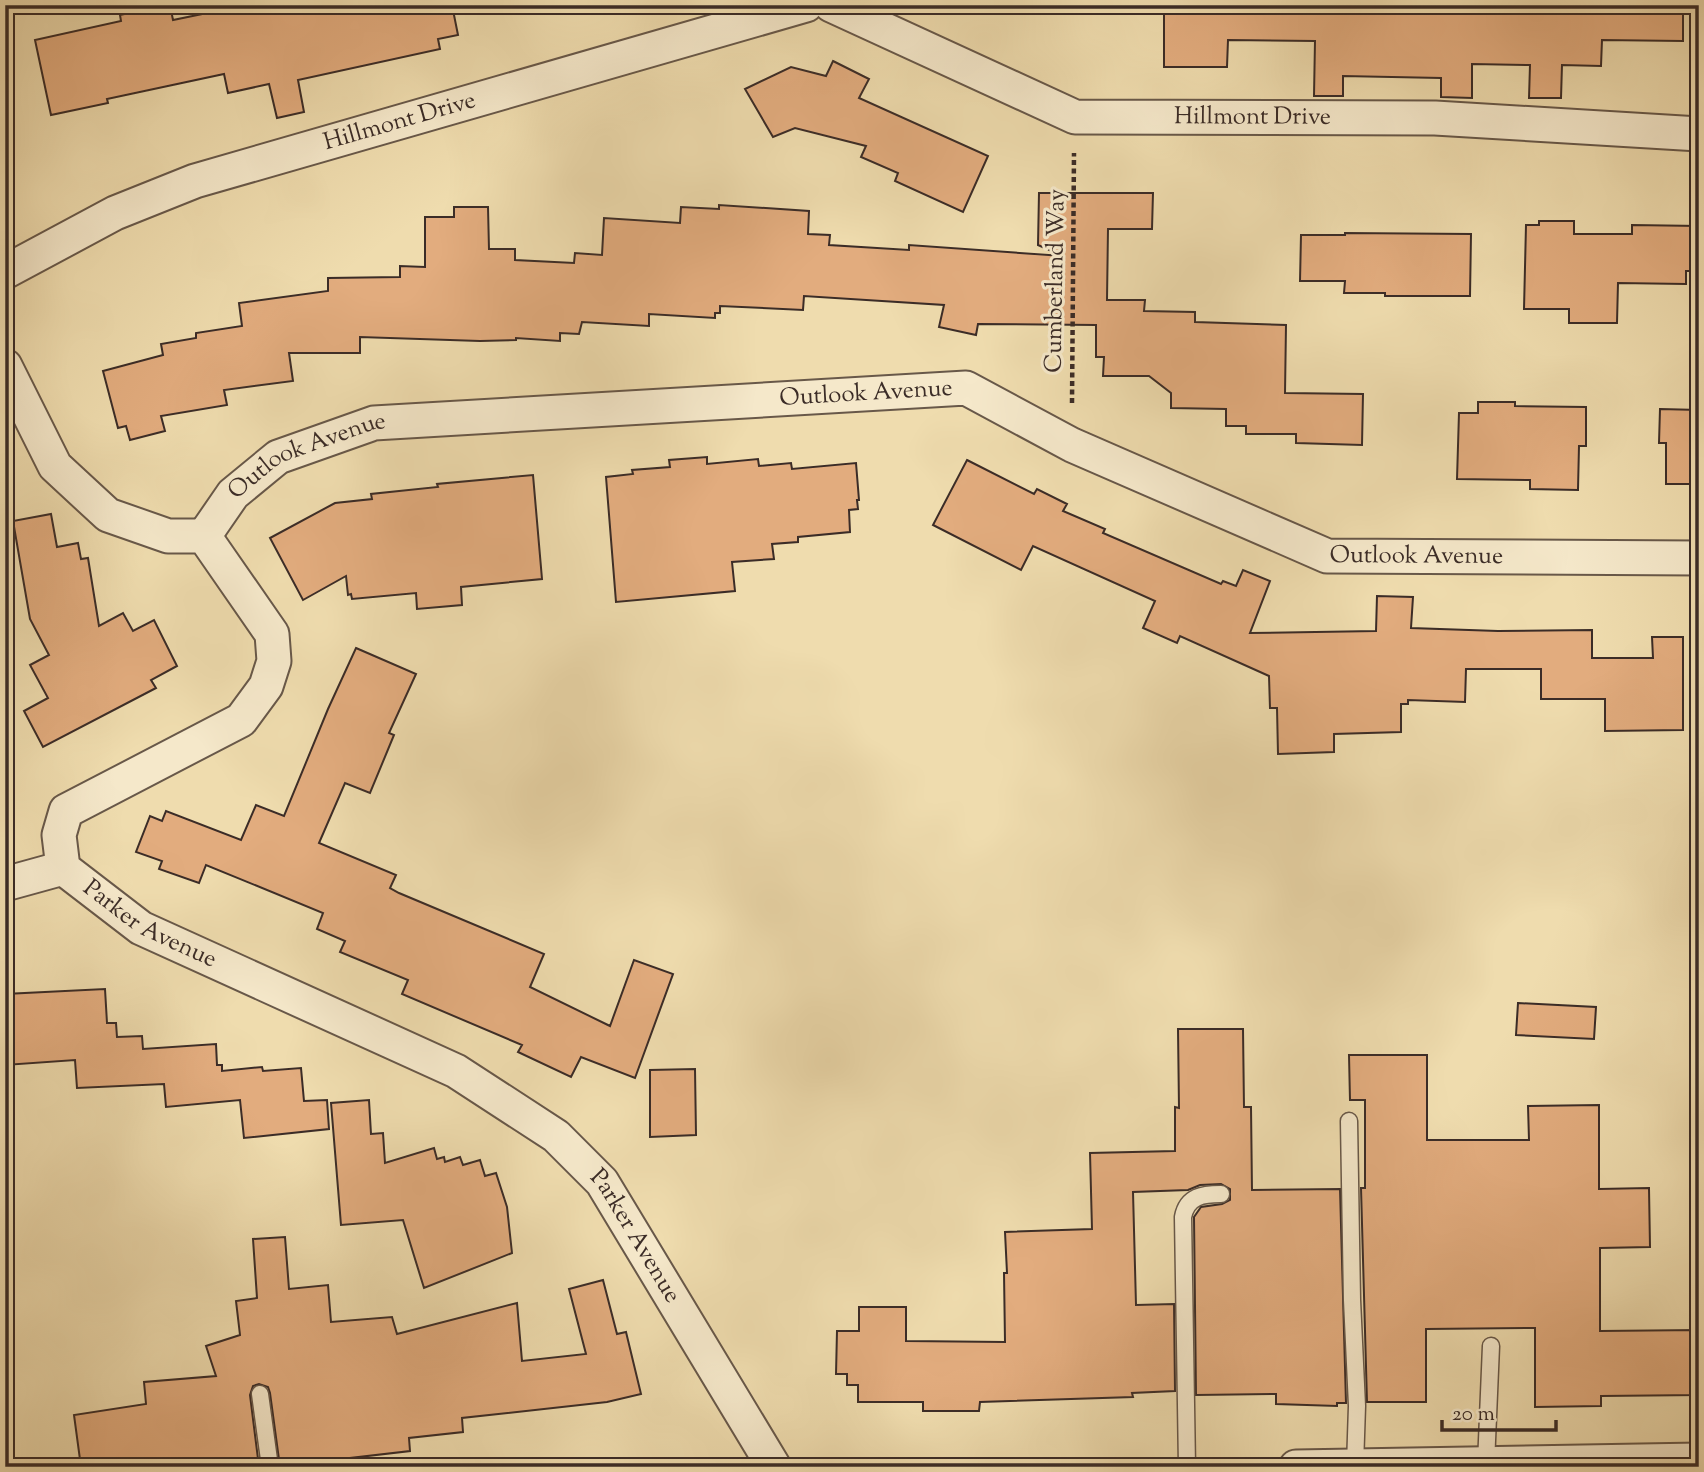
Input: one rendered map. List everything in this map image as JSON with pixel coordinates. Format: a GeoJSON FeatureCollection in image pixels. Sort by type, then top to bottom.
{"type":"FeatureCollection","features":[{"type":"Feature","properties":{"kind":"street","name":"Hillmont Drive"},"geometry":{"type":"LineString","coordinates":[[5,272],[115,213],[195,181],[806,5]]}},
{"type":"Feature","properties":{"kind":"street","name":"Hillmont Drive"},"geometry":{"type":"LineString","coordinates":[[831,5],[1075,117],[1435,118],[1699,134]]}},
{"type":"Feature","properties":{"kind":"street"},"geometry":{"type":"LineString","coordinates":[[5,366],[55,466],[108,515],[168,536],[204,537]]}},
{"type":"Feature","properties":{"kind":"street","name":"Outlook Avenue"},"geometry":{"type":"LineString","coordinates":[[204,537],[233,494],[278,457],[374,423],[966,388],[1072,446],[1327,556],[1699,558]]}},
{"type":"Feature","properties":{"kind":"street","name":"Parker Avenue"},"geometry":{"type":"LineString","coordinates":[[204,537],[272,634],[274,661],[266,686],[241,720],[66,811],[59,835],[62,868],[141,928],[456,1071],[556,1136],[602,1182],[774,1467]]}},
{"type":"Feature","properties":{"kind":"street"},"geometry":{"type":"LineString","coordinates":[[5,884],[62,868]]}},
{"type":"Feature","properties":{"kind":"street"},"geometry":{"type":"LineString","coordinates":[[1296,1467],[1699,1460]]}},
{"type":"Feature","properties":{"kind":"lane"},"geometry":{"type":"LineString","coordinates":[[1349,1121],[1357,1406],[1355,1466]]}},
{"type":"Feature","properties":{"kind":"lane"},"geometry":{"type":"LineString","coordinates":[[1187,1467],[1182,1224],[1184,1210],[1202,1194],[1221,1194]]}},
{"type":"Feature","properties":{"kind":"lane"},"geometry":{"type":"LineString","coordinates":[[1486,1464],[1491,1346]]}},
{"type":"Feature","properties":{"kind":"lane"},"geometry":{"type":"LineString","coordinates":[[260,1394],[270,1467]]}},
{"type":"Feature","properties":{"kind":"path","name":"Cumberland Way"},"geometry":{"type":"LineString","coordinates":[[1072,446],[1075,117]]}},
{"type":"Feature","properties":{"kind":"building"},"geometry":{"type":"Polygon","coordinates":[[[170,5],[173,20],[246,5],[452,5],[458,35],[438,39],[440,49],[298,80],[304,112],[277,118],[269,84],[228,93],[224,74],[107,99],[108,103],[51,115],[35,40],[121,21],[120,15],[170,5]]]}},
{"type":"Feature","properties":{"kind":"building"},"geometry":{"type":"Polygon","coordinates":[[[1164,5],[1443,8],[1443,5],[1683,5],[1683,41],[1602,40],[1601,66],[1562,65],[1561,98],[1529,98],[1530,65],[1472,64],[1472,98],[1441,97],[1441,78],[1343,76],[1343,96],[1314,96],[1315,41],[1228,40],[1227,67],[1164,67],[1164,5]]]}},
{"type":"Feature","properties":{"kind":"building"},"geometry":{"type":"Polygon","coordinates":[[[833,61],[869,79],[859,98],[988,156],[963,212],[895,181],[898,173],[861,157],[866,146],[795,128],[773,137],[745,89],[791,67],[826,76],[833,61]]]}},
{"type":"Feature","properties":{"kind":"building"},"geometry":{"type":"Polygon","coordinates":[[[1039,193],[1153,193],[1152,229],[1108,229],[1107,300],[1145,300],[1144,311],[1195,312],[1195,322],[1286,325],[1285,393],[1363,394],[1362,445],[1296,443],[1296,434],[1246,434],[1246,426],[1226,426],[1226,409],[1171,408],[1171,393],[1149,376],[1103,376],[1104,357],[1096,357],[1096,325],[978,324],[976,335],[939,327],[944,305],[804,296],[803,310],[720,306],[720,313],[715,313],[715,318],[649,314],[649,326],[582,322],[579,334],[560,333],[560,341],[516,338],[480,341],[360,337],[360,353],[289,353],[293,381],[224,390],[227,405],[161,416],[165,431],[130,440],[126,426],[118,428],[103,371],[163,355],[161,344],[196,338],[196,333],[242,326],[239,303],[328,291],[328,278],[400,277],[400,266],[425,267],[425,217],[454,217],[454,207],[488,207],[489,249],[515,249],[515,260],[574,263],[575,253],[602,255],[604,218],[680,223],[681,207],[719,209],[719,205],[809,211],[808,234],[830,235],[829,245],[909,250],[909,245],[1063,256],[1038,245],[1039,193]]]}},
{"type":"Feature","properties":{"kind":"building"},"geometry":{"type":"Polygon","coordinates":[[[1539,221],[1574,221],[1574,234],[1632,234],[1632,225],[1699,226],[1699,271],[1686,271],[1686,284],[1618,283],[1617,323],[1569,323],[1569,309],[1524,309],[1526,225],[1539,225],[1539,221]]]}},
{"type":"Feature","properties":{"kind":"building"},"geometry":{"type":"Polygon","coordinates":[[[1471,234],[1470,296],[1344,293],[1345,281],[1300,281],[1301,235],[1471,234]]]}},
{"type":"Feature","properties":{"kind":"building"},"geometry":{"type":"Polygon","coordinates":[[[1478,402],[1515,402],[1515,406],[1586,407],[1586,446],[1579,446],[1578,490],[1530,489],[1530,480],[1457,479],[1459,413],[1478,413],[1478,402]]]}},
{"type":"Feature","properties":{"kind":"building"},"geometry":{"type":"Polygon","coordinates":[[[1660,409],[1699,410],[1699,484],[1666,484],[1666,443],[1659,443],[1660,409]]]}},
{"type":"Feature","properties":{"kind":"building"},"geometry":{"type":"Polygon","coordinates":[[[707,457],[707,464],[758,459],[759,466],[791,463],[792,469],[856,463],[859,500],[858,509],[849,510],[850,532],[798,537],[798,542],[772,544],[774,559],[732,562],[735,591],[616,602],[606,477],[633,474],[632,470],[670,467],[669,460],[707,457]]]}},
{"type":"Feature","properties":{"kind":"building"},"geometry":{"type":"Polygon","coordinates":[[[967,460],[1034,494],[1037,489],[1067,504],[1063,511],[1105,529],[1103,533],[1221,584],[1223,581],[1236,586],[1243,570],[1270,581],[1250,633],[1376,631],[1377,596],[1413,597],[1411,628],[1592,630],[1592,658],[1653,658],[1652,637],[1683,637],[1683,730],[1605,731],[1605,699],[1541,699],[1541,669],[1466,669],[1465,702],[1408,700],[1408,704],[1401,704],[1401,732],[1334,734],[1334,752],[1278,754],[1277,708],[1270,708],[1269,676],[1180,636],[1177,643],[1143,628],[1155,601],[1033,546],[1021,570],[933,525],[967,460]]]}},
{"type":"Feature","properties":{"kind":"building"},"geometry":{"type":"Polygon","coordinates":[[[533,475],[542,579],[461,587],[462,605],[417,609],[416,593],[352,599],[351,594],[348,595],[346,576],[303,600],[270,538],[335,503],[372,499],[371,494],[438,487],[437,484],[533,475]]]}},
{"type":"Feature","properties":{"kind":"building"},"geometry":{"type":"Polygon","coordinates":[[[51,514],[57,547],[78,543],[81,559],[88,558],[99,626],[123,613],[133,631],[154,620],[177,666],[151,680],[156,688],[43,747],[24,711],[48,698],[30,665],[49,655],[30,619],[13,521],[51,514]]]}},
{"type":"Feature","properties":{"kind":"building"},"geometry":{"type":"Polygon","coordinates":[[[356,648],[416,674],[389,733],[394,735],[370,793],[345,783],[319,843],[396,875],[390,888],[399,893],[544,954],[530,987],[610,1026],[634,960],[673,974],[635,1078],[581,1057],[571,1077],[518,1052],[522,1045],[402,994],[408,980],[340,952],[345,941],[317,929],[323,913],[206,865],[199,883],[159,869],[162,861],[136,852],[150,816],[162,821],[166,811],[241,840],[256,805],[284,816],[356,648]]]}},
{"type":"Feature","properties":{"kind":"building"},"geometry":{"type":"Polygon","coordinates":[[[105,989],[107,1023],[116,1023],[117,1037],[142,1036],[143,1049],[216,1044],[217,1065],[222,1065],[222,1071],[262,1067],[263,1071],[301,1068],[304,1101],[327,1100],[329,1129],[244,1138],[240,1100],[166,1107],[164,1084],[77,1088],[75,1060],[5,1065],[5,994],[105,989]]]}},
{"type":"Feature","properties":{"kind":"building"},"geometry":{"type":"Polygon","coordinates":[[[1518,1003],[1596,1007],[1594,1039],[1516,1035],[1518,1003]]]}},
{"type":"Feature","properties":{"kind":"building"},"geometry":{"type":"Polygon","coordinates":[[[1178,1029],[1243,1029],[1244,1107],[1251,1107],[1252,1190],[1340,1189],[1346,1403],[1337,1403],[1337,1406],[1276,1404],[1276,1394],[1196,1395],[1194,1217],[1201,1207],[1230,1200],[1230,1189],[1221,1184],[1200,1185],[1188,1190],[1133,1192],[1136,1305],[1174,1304],[1175,1391],[1132,1393],[1133,1397],[980,1402],[979,1411],[923,1411],[923,1402],[858,1402],[858,1385],[847,1385],[847,1374],[836,1374],[837,1331],[859,1331],[859,1307],[906,1307],[906,1341],[1005,1342],[1005,1232],[1092,1229],[1090,1153],[1175,1151],[1175,1107],[1179,1108],[1178,1029]]]}},
{"type":"Feature","properties":{"kind":"building"},"geometry":{"type":"Polygon","coordinates":[[[1349,1055],[1427,1055],[1427,1140],[1529,1140],[1528,1106],[1599,1105],[1599,1189],[1649,1188],[1650,1247],[1600,1248],[1600,1331],[1699,1330],[1699,1395],[1601,1396],[1601,1406],[1535,1407],[1535,1328],[1426,1329],[1426,1402],[1367,1402],[1361,1188],[1365,1188],[1365,1100],[1350,1100],[1349,1055]]]}},
{"type":"Feature","properties":{"kind":"building"},"geometry":{"type":"Polygon","coordinates":[[[695,1069],[696,1135],[650,1137],[650,1070],[695,1069]]]}},
{"type":"Feature","properties":{"kind":"building"},"geometry":{"type":"Polygon","coordinates":[[[369,1100],[371,1134],[383,1133],[385,1163],[434,1148],[437,1159],[444,1157],[445,1162],[460,1157],[463,1165],[480,1160],[485,1176],[496,1173],[507,1207],[512,1253],[424,1288],[403,1220],[341,1225],[331,1103],[369,1100]]]}},
{"type":"Feature","properties":{"kind":"building"},"geometry":{"type":"Polygon","coordinates":[[[285,1237],[289,1289],[328,1285],[331,1322],[392,1317],[397,1334],[517,1303],[522,1361],[586,1354],[569,1289],[603,1280],[617,1334],[626,1332],[641,1394],[607,1402],[462,1418],[463,1432],[409,1438],[410,1451],[342,1459],[343,1467],[280,1467],[270,1393],[268,1387],[259,1384],[253,1386],[250,1395],[259,1467],[81,1467],[74,1415],[146,1404],[144,1382],[216,1376],[206,1346],[240,1335],[236,1301],[257,1298],[253,1239],[285,1237]]]}}]}
